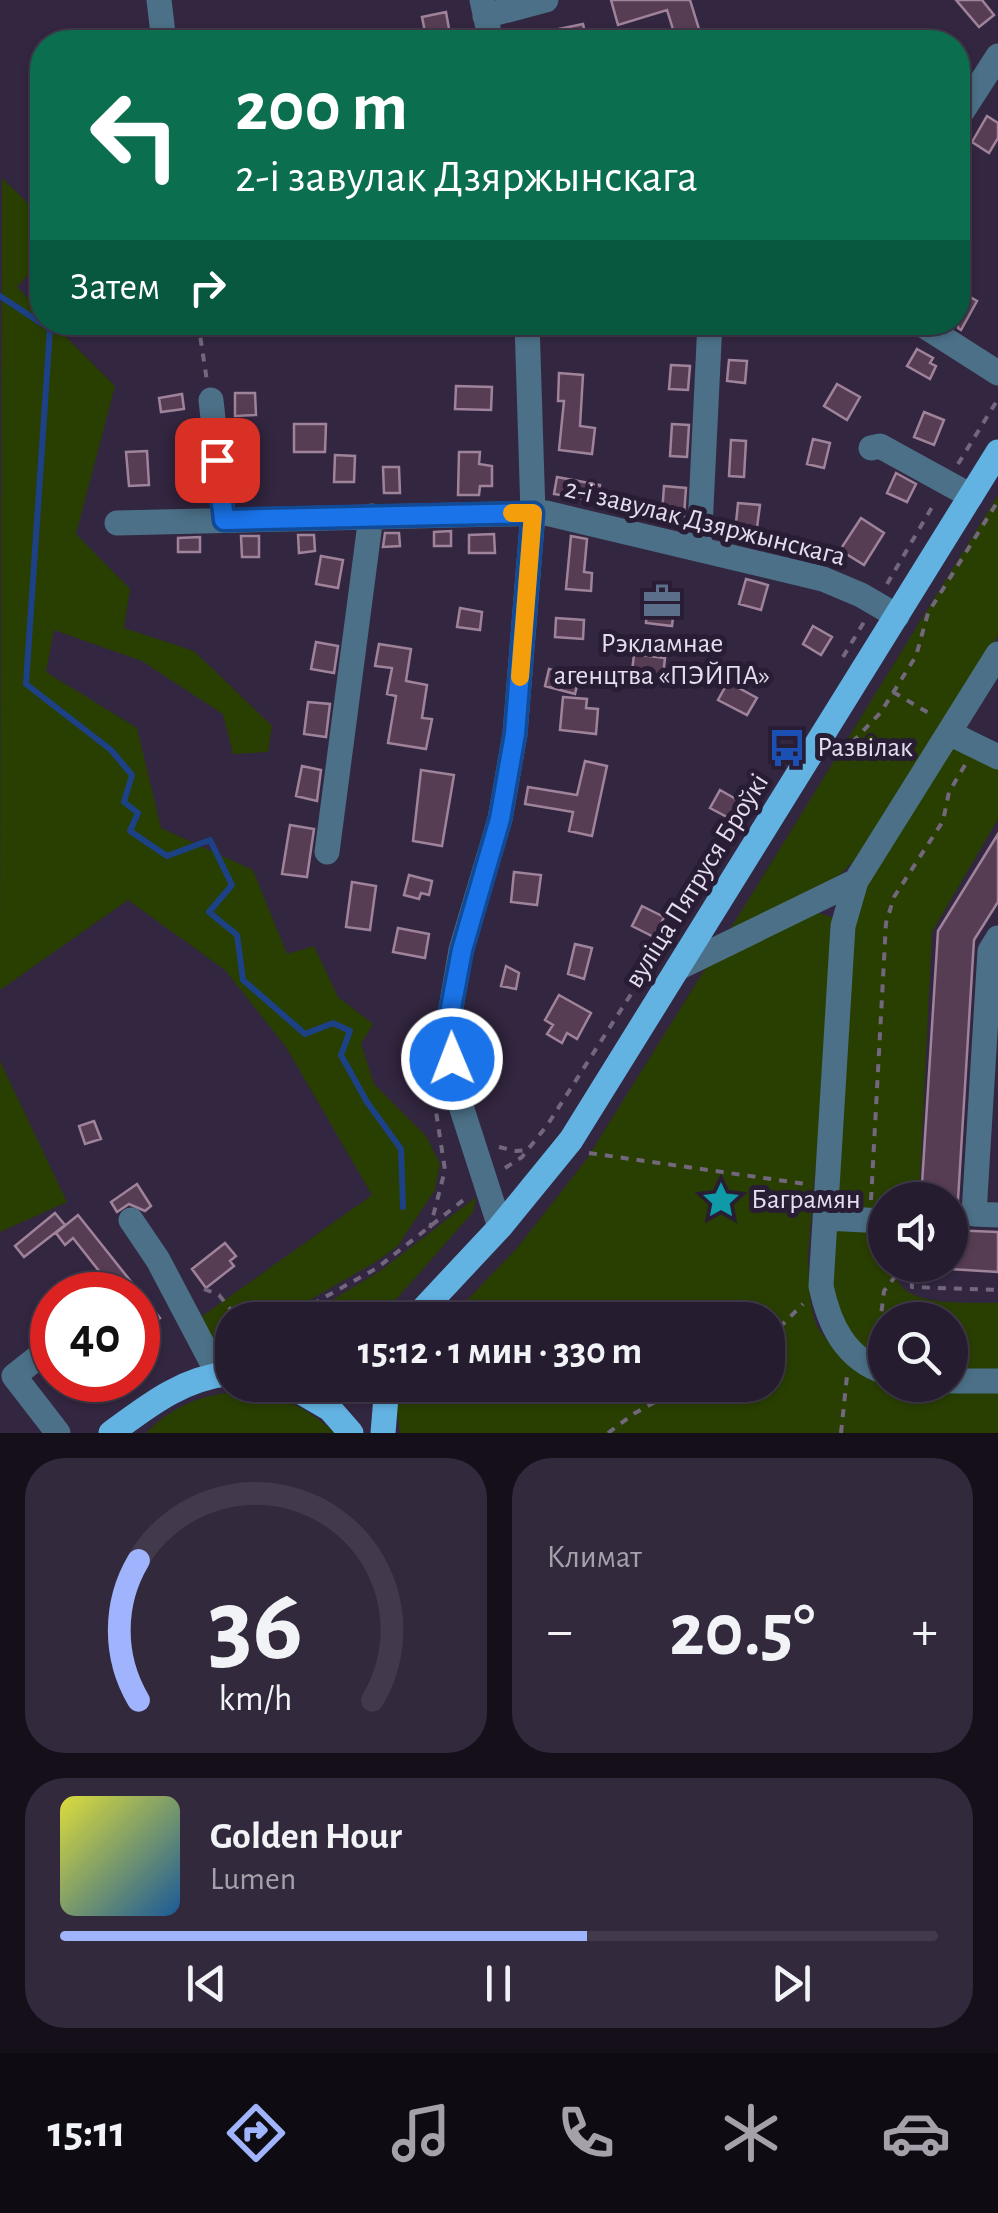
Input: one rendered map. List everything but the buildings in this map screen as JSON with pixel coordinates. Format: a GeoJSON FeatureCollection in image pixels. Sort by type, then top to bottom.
{"type":"FeatureCollection","features":[{"type":"Feature","properties":{"kind":"main road","name":"вуліца Пятруся Броўкі"},"geometry":{"type":"LineString","coordinates":[[431,1302],[500,1227],[571,1140],[822,737],[886,610],[971,496],[998,452]]}},
{"type":"Feature","properties":{"kind":"main road"},"geometry":{"type":"LineString","coordinates":[[111,1433],[174,1388],[215,1377]]}},
{"type":"Feature","properties":{"kind":"main road"},"geometry":{"type":"LineString","coordinates":[[320,1402],[351,1432]]}},
{"type":"Feature","properties":{"kind":"main road"},"geometry":{"type":"LineString","coordinates":[[383,1433],[386,1402]]}},
{"type":"Feature","properties":{"kind":"main road"},"geometry":{"type":"LineString","coordinates":[[123,1433],[145,1408]]}},
{"type":"Feature","properties":{"kind":"street"},"geometry":{"type":"LineString","coordinates":[[159,0],[163,30]]}},
{"type":"Feature","properties":{"kind":"street"},"geometry":{"type":"LineString","coordinates":[[483,8],[546,0]]}},
{"type":"Feature","properties":{"kind":"street"},"geometry":{"type":"LineString","coordinates":[[970,99],[998,56]]}},
{"type":"Feature","properties":{"kind":"street"},"geometry":{"type":"LineString","coordinates":[[500,1227],[460,1102],[452,1059],[451,1008],[462,950],[500,819],[515,734],[533,513],[527,335]]}},
{"type":"Feature","properties":{"kind":"street"},"geometry":{"type":"LineString","coordinates":[[698,548],[709,335]]}},
{"type":"Feature","properties":{"kind":"street"},"geometry":{"type":"LineString","coordinates":[[938,335],[998,373]]}},
{"type":"Feature","properties":{"kind":"street"},"geometry":{"type":"LineString","coordinates":[[211,400],[224,520]]}},
{"type":"Feature","properties":{"kind":"street"},"geometry":{"type":"LineString","coordinates":[[871,448],[880,446],[971,496]]}},
{"type":"Feature","properties":{"kind":"street","name":"2-і завулак Дзяржынскага"},"geometry":{"type":"LineString","coordinates":[[117,523],[533,513],[588,521],[823,579],[886,610]]}},
{"type":"Feature","properties":{"kind":"street"},"geometry":{"type":"LineString","coordinates":[[327,852],[371,516]]}},
{"type":"Feature","properties":{"kind":"street"},"geometry":{"type":"LineString","coordinates":[[868,1362],[852,1352],[836,1334],[821,1286],[843,926],[856,881],[998,654]]}},
{"type":"Feature","properties":{"kind":"street"},"geometry":{"type":"LineString","coordinates":[[951,730],[988,751]]}},
{"type":"Feature","properties":{"kind":"street"},"geometry":{"type":"LineString","coordinates":[[678,968],[856,881]]}},
{"type":"Feature","properties":{"kind":"street"},"geometry":{"type":"LineString","coordinates":[[974,1217],[990,951],[998,938]]}},
{"type":"Feature","properties":{"kind":"street"},"geometry":{"type":"LineString","coordinates":[[825,1218],[868,1220]]}},
{"type":"Feature","properties":{"kind":"street"},"geometry":{"type":"LineString","coordinates":[[131,1220],[215,1357]]}},
{"type":"Feature","properties":{"kind":"street"},"geometry":{"type":"LineString","coordinates":[[30,1363],[14,1376],[30,1397]]}},
{"type":"Feature","properties":{"kind":"street"},"geometry":{"type":"LineString","coordinates":[[968,1381],[998,1381]]}},
{"type":"Feature","properties":{"kind":"street"},"geometry":{"type":"LineString","coordinates":[[34,1402],[58,1433]]}},
{"type":"Feature","properties":{"kind":"path"},"geometry":{"type":"LineString","coordinates":[[200,335],[211,400]]}},
{"type":"Feature","properties":{"kind":"path"},"geometry":{"type":"LineString","coordinates":[[839,664],[886,610],[948,481],[998,399]]}},
{"type":"Feature","properties":{"kind":"path"},"geometry":{"type":"LineString","coordinates":[[822,737],[845,750],[881,712],[916,656],[928,613],[998,501]]}},
{"type":"Feature","properties":{"kind":"path"},"geometry":{"type":"LineString","coordinates":[[893,692],[951,730]]}},
{"type":"Feature","properties":{"kind":"path"},"geometry":{"type":"LineString","coordinates":[[878,1182],[886,923],[894,897],[943,820],[949,792],[988,751]]}},
{"type":"Feature","properties":{"kind":"path"},"geometry":{"type":"LineString","coordinates":[[316,1302],[377,1268],[498,1170],[522,1157],[548,1124],[716,861]]}},
{"type":"Feature","properties":{"kind":"path"},"geometry":{"type":"LineString","coordinates":[[430,1056],[444,1170],[430,1228]]}},
{"type":"Feature","properties":{"kind":"path"},"geometry":{"type":"LineString","coordinates":[[548,1124],[593,1156],[827,1187]]}},
{"type":"Feature","properties":{"kind":"path"},"geometry":{"type":"LineString","coordinates":[[912,1282],[912,1287],[998,1290]]}},
{"type":"Feature","properties":{"kind":"path"},"geometry":{"type":"LineString","coordinates":[[785,1322],[821,1286]]}},
{"type":"Feature","properties":{"kind":"path"},"geometry":{"type":"LineString","coordinates":[[204,1288],[224,1302]]}},
{"type":"Feature","properties":{"kind":"path"},"geometry":{"type":"LineString","coordinates":[[608,1433],[655,1402]]}},
{"type":"Feature","properties":{"kind":"green space"},"geometry":{"type":"Polygon","coordinates":[[[2,178],[30,205],[30,272],[17,287],[30,301],[30,335],[64,335],[115,386],[76,534],[130,589],[124,628],[194,651],[272,726],[268,752],[233,754],[223,714],[142,661],[54,630],[46,672],[137,728],[161,828],[253,870],[287,954],[314,946],[338,997],[373,1024],[361,1044],[374,1084],[426,1136],[440,1164],[435,1190],[397,1247],[307,1302],[222,1302],[372,1195],[286,1047],[225,970],[128,900],[0,990],[2,178]]]}},
{"type":"Feature","properties":{"kind":"green space"},"geometry":{"type":"Polygon","coordinates":[[[998,495],[998,636],[861,853],[841,874],[736,933],[731,928],[998,495]]]}},
{"type":"Feature","properties":{"kind":"green space"},"geometry":{"type":"Polygon","coordinates":[[[957,743],[998,769],[998,819],[932,932],[920,1182],[868,1182],[868,1212],[837,1211],[854,916],[867,879],[957,743]]]}},
{"type":"Feature","properties":{"kind":"green space"},"geometry":{"type":"Polygon","coordinates":[[[816,912],[834,918],[808,1255],[816,1324],[829,1343],[868,1374],[868,1402],[968,1402],[968,1391],[998,1391],[998,1433],[400,1433],[397,1402],[785,1402],[785,1302],[465,1302],[517,1248],[586,1160],[710,961],[816,912]]]}},
{"type":"Feature","properties":{"kind":"green space"},"geometry":{"type":"Polygon","coordinates":[[[0,1061],[67,1202],[0,1232],[0,1061]]]}},
{"type":"Feature","properties":{"kind":"green space"},"geometry":{"type":"Polygon","coordinates":[[[476,1197],[473,1212],[394,1302],[329,1302],[380,1271],[476,1197]]]}},
{"type":"Feature","properties":{"kind":"green space"},"geometry":{"type":"Polygon","coordinates":[[[833,1228],[868,1230],[868,1282],[899,1282],[918,1297],[951,1302],[868,1302],[868,1352],[841,1321],[835,1306],[831,1270],[833,1228]]]}},
{"type":"Feature","properties":{"kind":"green space"},"geometry":{"type":"Polygon","coordinates":[[[968,1302],[998,1303],[998,1370],[968,1370],[968,1302]]]}},
{"type":"Feature","properties":{"kind":"green space"},"geometry":{"type":"Polygon","coordinates":[[[215,1307],[215,1340],[208,1343],[194,1322],[215,1307]]]}},
{"type":"Feature","properties":{"kind":"green space"},"geometry":{"type":"Polygon","coordinates":[[[215,1396],[215,1402],[288,1402],[335,1433],[146,1433],[193,1401],[215,1396]]]}},
{"type":"Feature","properties":{"kind":"waterway"},"geometry":{"type":"LineString","coordinates":[[0,296],[30,316]]}},
{"type":"Feature","properties":{"kind":"waterway"},"geometry":{"type":"LineString","coordinates":[[50,335],[26,684],[111,750],[132,775],[124,802],[138,813],[130,831],[167,856],[210,840],[232,885],[209,912],[237,935],[243,980],[305,1034],[333,1023],[350,1031],[341,1055],[367,1102],[401,1149],[403,1207]]}},
{"type":"Feature","properties":{"kind":"slow traffic"},"geometry":{"type":"LineString","coordinates":[[512,513],[533,513],[520,677]]}},
{"type":"Feature","properties":{"kind":"place","name":"Рэкламнае агенцтва «ПЭЙПА»"},"geometry":{"type":"Point","coordinates":[662,601]}},
{"type":"Feature","properties":{"kind":"place","name":"Развілак"},"geometry":{"type":"Point","coordinates":[787,748]}},
{"type":"Feature","properties":{"kind":"place","name":"Баграмян"},"geometry":{"type":"Point","coordinates":[721,1200]}},
{"type":"Feature","properties":{"kind":"route"},"geometry":{"type":"LineString","coordinates":[[217,460],[224,520],[533,513],[515,734],[500,819],[462,950],[451,1008],[452,1059]]}}]}
